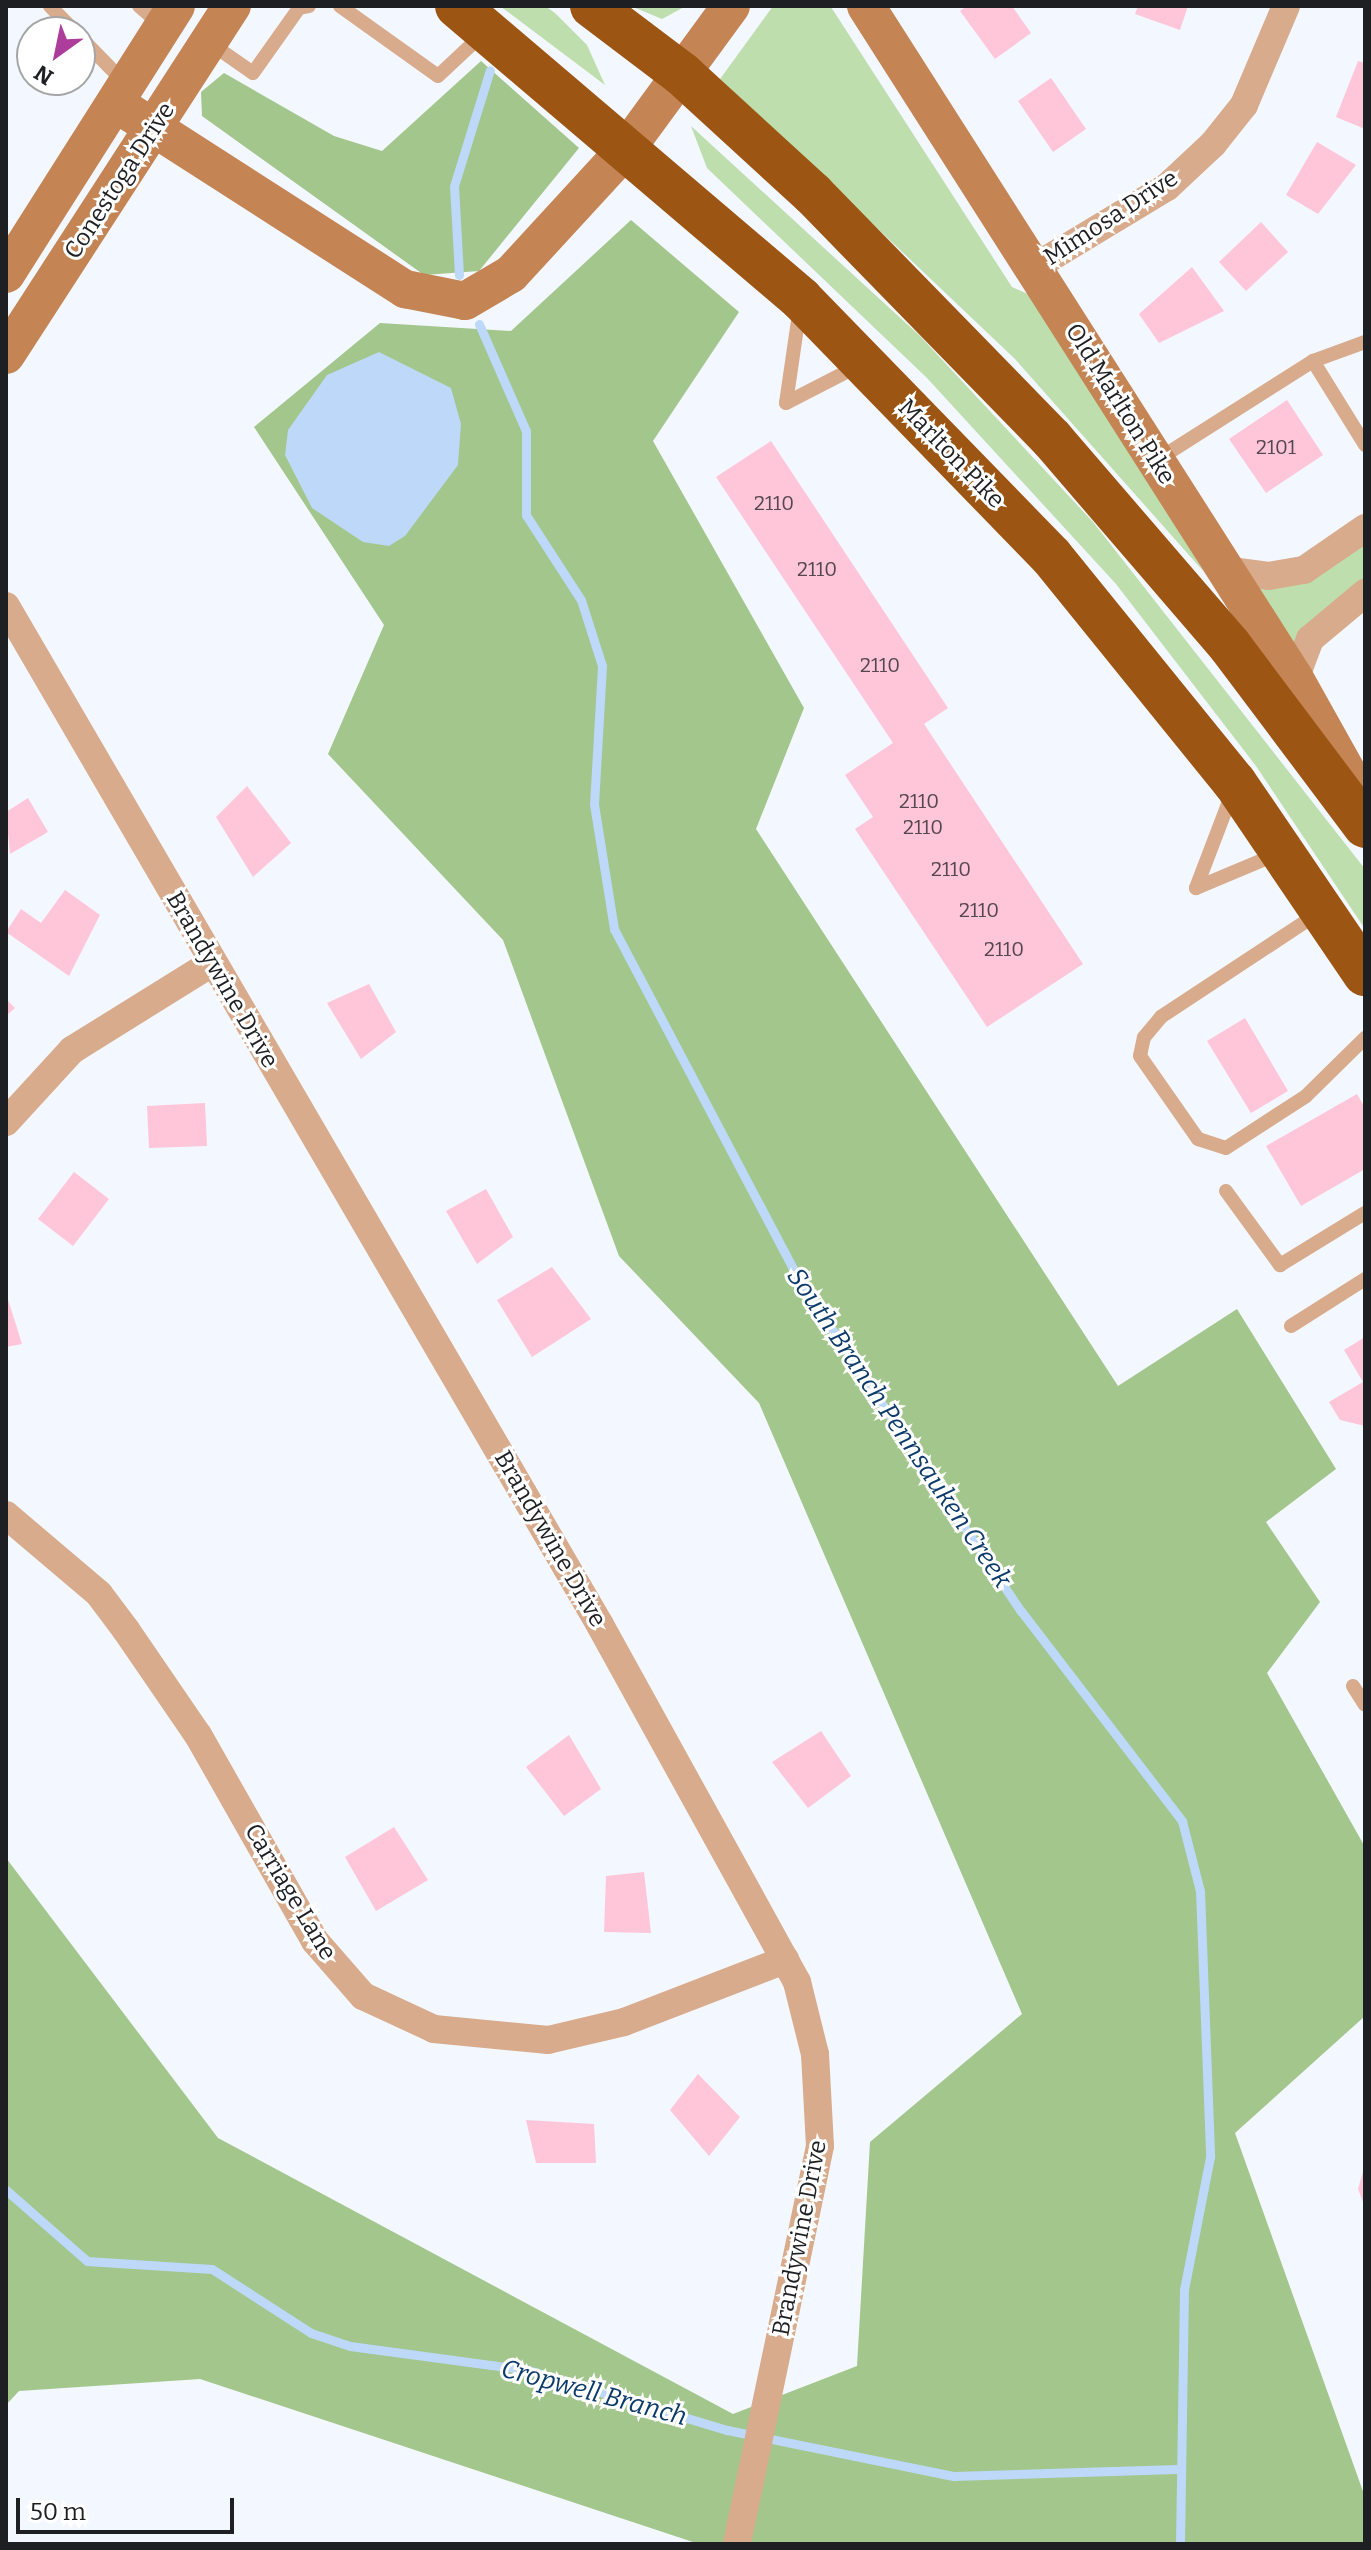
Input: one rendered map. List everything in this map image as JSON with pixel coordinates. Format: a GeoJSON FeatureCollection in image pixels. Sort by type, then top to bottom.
{"type":"FeatureCollection","features":[{"type":"Feature","properties":{"kind":"highway"},"geometry":{"type":"LineString","coordinates":[[592,6],[682,74],[813,194],[1052,439],[1351,786],[1365,826]]}},
{"type":"Feature","properties":{"kind":"highway","name":"Marlton Pike"},"geometry":{"type":"LineString","coordinates":[[473,17],[801,299],[1051,556],[1235,783],[1317,914],[1365,974]]}},
{"type":"Feature","properties":{"kind":"street","name":"Conestoga Drive"},"geometry":{"type":"LineString","coordinates":[[6,355],[232,6]]}},
{"type":"Feature","properties":{"kind":"street"},"geometry":{"type":"LineString","coordinates":[[121,94],[153,130],[405,289],[446,302],[496,287],[627,148],[731,6]]}},
{"type":"Feature","properties":{"kind":"street","name":"Old Marlton Pike"},"geometry":{"type":"LineString","coordinates":[[866,6],[1295,679],[1351,786]]}},
{"type":"Feature","properties":{"kind":"street","name":"Mimosa Drive"},"geometry":{"type":"LineString","coordinates":[[1033,268],[1167,187],[1213,144],[1250,93],[1286,6]]}},
{"type":"Feature","properties":{"kind":"street","name":"Conestoga Drive"},"geometry":{"type":"LineString","coordinates":[[6,274],[121,94],[159,13]]}},
{"type":"Feature","properties":{"kind":"street"},"geometry":{"type":"LineString","coordinates":[[1225,570],[1269,576],[1304,570],[1365,528]]}},
{"type":"Feature","properties":{"kind":"street"},"geometry":{"type":"LineString","coordinates":[[1295,679],[1310,639],[1365,593]]}},
{"type":"Feature","properties":{"kind":"street","name":"Brandywine Drive"},"geometry":{"type":"LineString","coordinates":[[6,606],[600,1625],[785,1960],[815,2054],[820,2146],[737,2544]]}},
{"type":"Feature","properties":{"kind":"street"},"geometry":{"type":"LineString","coordinates":[[6,1122],[72,1050],[212,963]]}},
{"type":"Feature","properties":{"kind":"street","name":"Carriage Lane"},"geometry":{"type":"LineString","coordinates":[[6,1515],[36,1535],[117,1618],[198,1735],[315,1941],[363,1996],[434,2029],[548,2040],[624,2022],[785,1960]]}},
{"type":"Feature","properties":{"kind":"lane"},"geometry":{"type":"LineString","coordinates":[[50,6],[121,94]]}},
{"type":"Feature","properties":{"kind":"lane"},"geometry":{"type":"LineString","coordinates":[[209,43],[253,73],[299,8],[309,6]]}},
{"type":"Feature","properties":{"kind":"lane"},"geometry":{"type":"LineString","coordinates":[[340,6],[438,76],[473,17]]}},
{"type":"Feature","properties":{"kind":"lane"},"geometry":{"type":"LineString","coordinates":[[801,299],[786,403],[863,364]]}},
{"type":"Feature","properties":{"kind":"lane"},"geometry":{"type":"LineString","coordinates":[[1156,461],[1313,361],[1365,342]]}},
{"type":"Feature","properties":{"kind":"lane"},"geometry":{"type":"LineString","coordinates":[[1313,361],[1365,445]]}},
{"type":"Feature","properties":{"kind":"lane"},"geometry":{"type":"LineString","coordinates":[[1235,783],[1196,888],[1278,854]]}},
{"type":"Feature","properties":{"kind":"lane"},"geometry":{"type":"LineString","coordinates":[[1317,914],[1161,1017],[1144,1037],[1140,1056],[1198,1139],[1226,1148],[1306,1096],[1365,1038]]}},
{"type":"Feature","properties":{"kind":"lane"},"geometry":{"type":"LineString","coordinates":[[1226,1191],[1280,1265],[1365,1213]]}},
{"type":"Feature","properties":{"kind":"lane"},"geometry":{"type":"LineString","coordinates":[[1291,1326],[1365,1279]]}},
{"type":"Feature","properties":{"kind":"lane"},"geometry":{"type":"LineString","coordinates":[[1353,1686],[1365,1705]]}},
{"type":"Feature","properties":{"kind":"green space"},"geometry":{"type":"Polygon","coordinates":[[[500,6],[545,6],[555,13],[587,45],[605,85],[500,6]]]}},
{"type":"Feature","properties":{"kind":"green space"},"geometry":{"type":"Polygon","coordinates":[[[631,6],[686,6],[662,19],[631,6]]]}},
{"type":"Feature","properties":{"kind":"green space"},"geometry":{"type":"Polygon","coordinates":[[[773,6],[831,7],[1012,287],[1037,298],[1204,572],[1015,359],[720,79],[773,6]]]}},
{"type":"Feature","properties":{"kind":"green space"},"geometry":{"type":"Polygon","coordinates":[[[481,61],[579,148],[479,271],[424,275],[202,116],[201,92],[224,73],[334,136],[382,151],[481,61]]]}},
{"type":"Feature","properties":{"kind":"green space"},"geometry":{"type":"Polygon","coordinates":[[[691,126],[920,336],[1093,522],[1365,869],[1365,929],[1256,766],[1116,584],[927,378],[707,168],[691,126]]]}},
{"type":"Feature","properties":{"kind":"green space"},"geometry":{"type":"Polygon","coordinates":[[[631,220],[739,312],[653,441],[804,708],[756,829],[1118,1386],[1237,1309],[1336,1469],[1266,1522],[1320,1602],[1267,1673],[1365,1847],[1365,2016],[1235,2133],[1365,2497],[1365,2544],[699,2544],[200,2379],[19,2391],[6,2405],[6,1858],[218,2138],[733,2414],[857,2366],[870,2142],[1022,2014],[759,1403],[619,1256],[503,940],[328,754],[384,625],[254,427],[380,323],[511,331],[631,220]]]}},
{"type":"Feature","properties":{"kind":"green space"},"geometry":{"type":"Polygon","coordinates":[[[1365,528],[1365,593],[1295,679],[1225,570],[1269,576],[1365,528]]]}},
{"type":"Feature","properties":{"kind":"water"},"geometry":{"type":"Polygon","coordinates":[[[379,352],[451,388],[461,424],[458,465],[405,536],[389,546],[363,542],[312,508],[285,455],[288,430],[327,375],[379,352]]]}},
{"type":"Feature","properties":{"kind":"building"},"geometry":{"type":"Polygon","coordinates":[[[967,6],[1012,6],[1031,33],[995,59],[960,11],[967,6]]]}},
{"type":"Feature","properties":{"kind":"building"},"geometry":{"type":"Polygon","coordinates":[[[1138,6],[1188,6],[1180,30],[1135,14],[1138,6]]]}},
{"type":"Feature","properties":{"kind":"building"},"geometry":{"type":"Polygon","coordinates":[[[1358,61],[1365,63],[1365,129],[1336,117],[1358,61]]]}},
{"type":"Feature","properties":{"kind":"building"},"geometry":{"type":"Polygon","coordinates":[[[1051,78],[1086,129],[1053,152],[1018,101],[1051,78]]]}},
{"type":"Feature","properties":{"kind":"building"},"geometry":{"type":"Polygon","coordinates":[[[1317,142],[1356,165],[1318,214],[1286,195],[1317,142]]]}},
{"type":"Feature","properties":{"kind":"building"},"geometry":{"type":"Polygon","coordinates":[[[1261,222],[1288,252],[1246,291],[1219,262],[1261,222]]]}},
{"type":"Feature","properties":{"kind":"building"},"geometry":{"type":"Polygon","coordinates":[[[1192,267],[1224,311],[1159,343],[1139,314],[1192,267]]]}},
{"type":"Feature","properties":{"kind":"building"},"geometry":{"type":"Polygon","coordinates":[[[1287,400],[1323,455],[1266,493],[1229,439],[1287,400]]]}},
{"type":"Feature","properties":{"kind":"building"},"geometry":{"type":"Polygon","coordinates":[[[771,441],[948,708],[924,724],[1083,964],[987,1027],[855,829],[873,817],[845,775],[893,743],[716,477],[771,441]]]}},
{"type":"Feature","properties":{"kind":"building"},"geometry":{"type":"Polygon","coordinates":[[[247,786],[291,843],[253,877],[216,817],[247,786]]]}},
{"type":"Feature","properties":{"kind":"building"},"geometry":{"type":"Polygon","coordinates":[[[28,798],[48,832],[10,854],[6,812],[28,798]]]}},
{"type":"Feature","properties":{"kind":"building"},"geometry":{"type":"Polygon","coordinates":[[[65,890],[100,915],[69,976],[6,932],[21,909],[41,923],[65,890]]]}},
{"type":"Feature","properties":{"kind":"building"},"geometry":{"type":"Polygon","coordinates":[[[369,984],[396,1032],[361,1059],[327,1003],[369,984]]]}},
{"type":"Feature","properties":{"kind":"building"},"geometry":{"type":"Polygon","coordinates":[[[6,999],[15,1008],[6,1016],[6,999]]]}},
{"type":"Feature","properties":{"kind":"building"},"geometry":{"type":"Polygon","coordinates":[[[1245,1018],[1288,1091],[1251,1113],[1207,1041],[1245,1018]]]}},
{"type":"Feature","properties":{"kind":"building"},"geometry":{"type":"Polygon","coordinates":[[[1357,1094],[1365,1108],[1365,1169],[1301,1206],[1266,1146],[1357,1094]]]}},
{"type":"Feature","properties":{"kind":"building"},"geometry":{"type":"Polygon","coordinates":[[[205,1103],[207,1146],[149,1148],[147,1106],[205,1103]]]}},
{"type":"Feature","properties":{"kind":"building"},"geometry":{"type":"Polygon","coordinates":[[[74,1172],[109,1199],[73,1246],[38,1219],[74,1172]]]}},
{"type":"Feature","properties":{"kind":"building"},"geometry":{"type":"Polygon","coordinates":[[[486,1189],[513,1237],[477,1264],[446,1211],[486,1189]]]}},
{"type":"Feature","properties":{"kind":"building"},"geometry":{"type":"Polygon","coordinates":[[[552,1267],[591,1319],[532,1357],[497,1300],[552,1267]]]}},
{"type":"Feature","properties":{"kind":"building"},"geometry":{"type":"Polygon","coordinates":[[[6,1293],[22,1344],[6,1347],[6,1293]]]}},
{"type":"Feature","properties":{"kind":"building"},"geometry":{"type":"Polygon","coordinates":[[[1365,1337],[1365,1426],[1340,1420],[1329,1402],[1363,1382],[1344,1350],[1365,1337]]]}},
{"type":"Feature","properties":{"kind":"building"},"geometry":{"type":"Polygon","coordinates":[[[821,1731],[851,1776],[808,1808],[772,1762],[821,1731]]]}},
{"type":"Feature","properties":{"kind":"building"},"geometry":{"type":"Polygon","coordinates":[[[569,1735],[601,1789],[564,1816],[526,1767],[569,1735]]]}},
{"type":"Feature","properties":{"kind":"building"},"geometry":{"type":"Polygon","coordinates":[[[394,1827],[428,1880],[376,1911],[345,1857],[394,1827]]]}},
{"type":"Feature","properties":{"kind":"building"},"geometry":{"type":"Polygon","coordinates":[[[644,1872],[651,1933],[604,1932],[606,1876],[644,1872]]]}},
{"type":"Feature","properties":{"kind":"building"},"geometry":{"type":"Polygon","coordinates":[[[698,2074],[740,2117],[709,2156],[670,2110],[698,2074]]]}},
{"type":"Feature","properties":{"kind":"building"},"geometry":{"type":"Polygon","coordinates":[[[526,2120],[594,2124],[596,2163],[536,2163],[526,2120]]]}},
{"type":"Feature","properties":{"kind":"building"},"geometry":{"type":"Polygon","coordinates":[[[1365,2165],[1365,2207],[1358,2189],[1365,2165]]]}},
{"type":"Feature","properties":{"kind":"waterway","name":"South Branch Pennsauken Creek"},"geometry":{"type":"LineString","coordinates":[[459,275],[454,186],[490,70]]}},
{"type":"Feature","properties":{"kind":"waterway","name":"South Branch Pennsauken Creek"},"geometry":{"type":"LineString","coordinates":[[479,324],[526,431],[526,515],[581,600],[602,666],[594,804],[614,929],[799,1280],[1021,1611],[1182,1821],[1200,1891],[1210,2157],[1184,2290],[1180,2544]]}},
{"type":"Feature","properties":{"kind":"waterway","name":"Cropwell Branch"},"geometry":{"type":"LineString","coordinates":[[6,2190],[87,2261],[212,2269],[311,2333],[350,2346],[528,2370],[727,2430],[954,2476],[1178,2469]]}}]}
